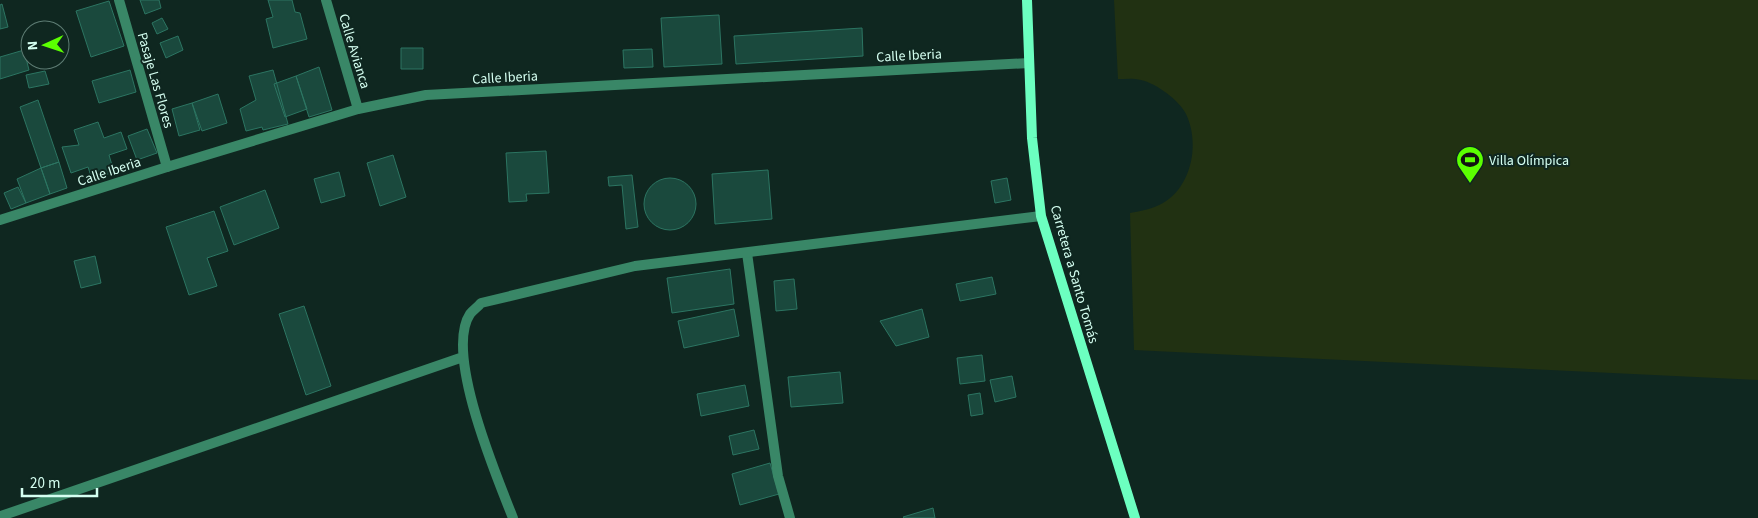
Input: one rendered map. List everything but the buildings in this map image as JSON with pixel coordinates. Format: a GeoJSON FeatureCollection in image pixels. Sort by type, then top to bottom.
{"type":"FeatureCollection","features":[{"type":"Feature","properties":{"kind":"street","name":"Pasaje Las Flores"},"geometry":{"type":"LineString","coordinates":[[119,0],[167,167]]}},
{"type":"Feature","properties":{"kind":"street","name":"Calle Avianca"},"geometry":{"type":"LineString","coordinates":[[326,0],[358,109]]}},
{"type":"Feature","properties":{"kind":"street","name":"Carretera a Santo Tomás"},"geometry":{"type":"LineString","coordinates":[[1027,0],[1032,138],[1041,216],[1135,518]]}},
{"type":"Feature","properties":{"kind":"street","name":"Calle Iberia"},"geometry":{"type":"LineString","coordinates":[[0,220],[358,109],[426,95],[1028,63]]}},
{"type":"Feature","properties":{"kind":"street"},"geometry":{"type":"LineString","coordinates":[[513,518],[489,456],[468,388],[463,357],[465,326],[470,314],[481,303],[635,266],[1041,216]]}},
{"type":"Feature","properties":{"kind":"street"},"geometry":{"type":"LineString","coordinates":[[747,253],[778,476],[790,518]]}},
{"type":"Feature","properties":{"kind":"street"},"geometry":{"type":"LineString","coordinates":[[1,516],[463,357]]}},
{"type":"Feature","properties":{"kind":"green space","name":"Villa Olímpica"},"geometry":{"type":"Polygon","coordinates":[[[1114,0],[1758,0],[1758,380],[1134,350],[1130,213],[1147,210],[1159,205],[1173,195],[1187,175],[1193,150],[1190,125],[1186,114],[1179,104],[1167,93],[1147,82],[1118,79],[1114,0]]]}},
{"type":"Feature","properties":{"kind":"place","name":"Villa Olímpica"},"geometry":{"type":"Point","coordinates":[1470,184]}}]}
